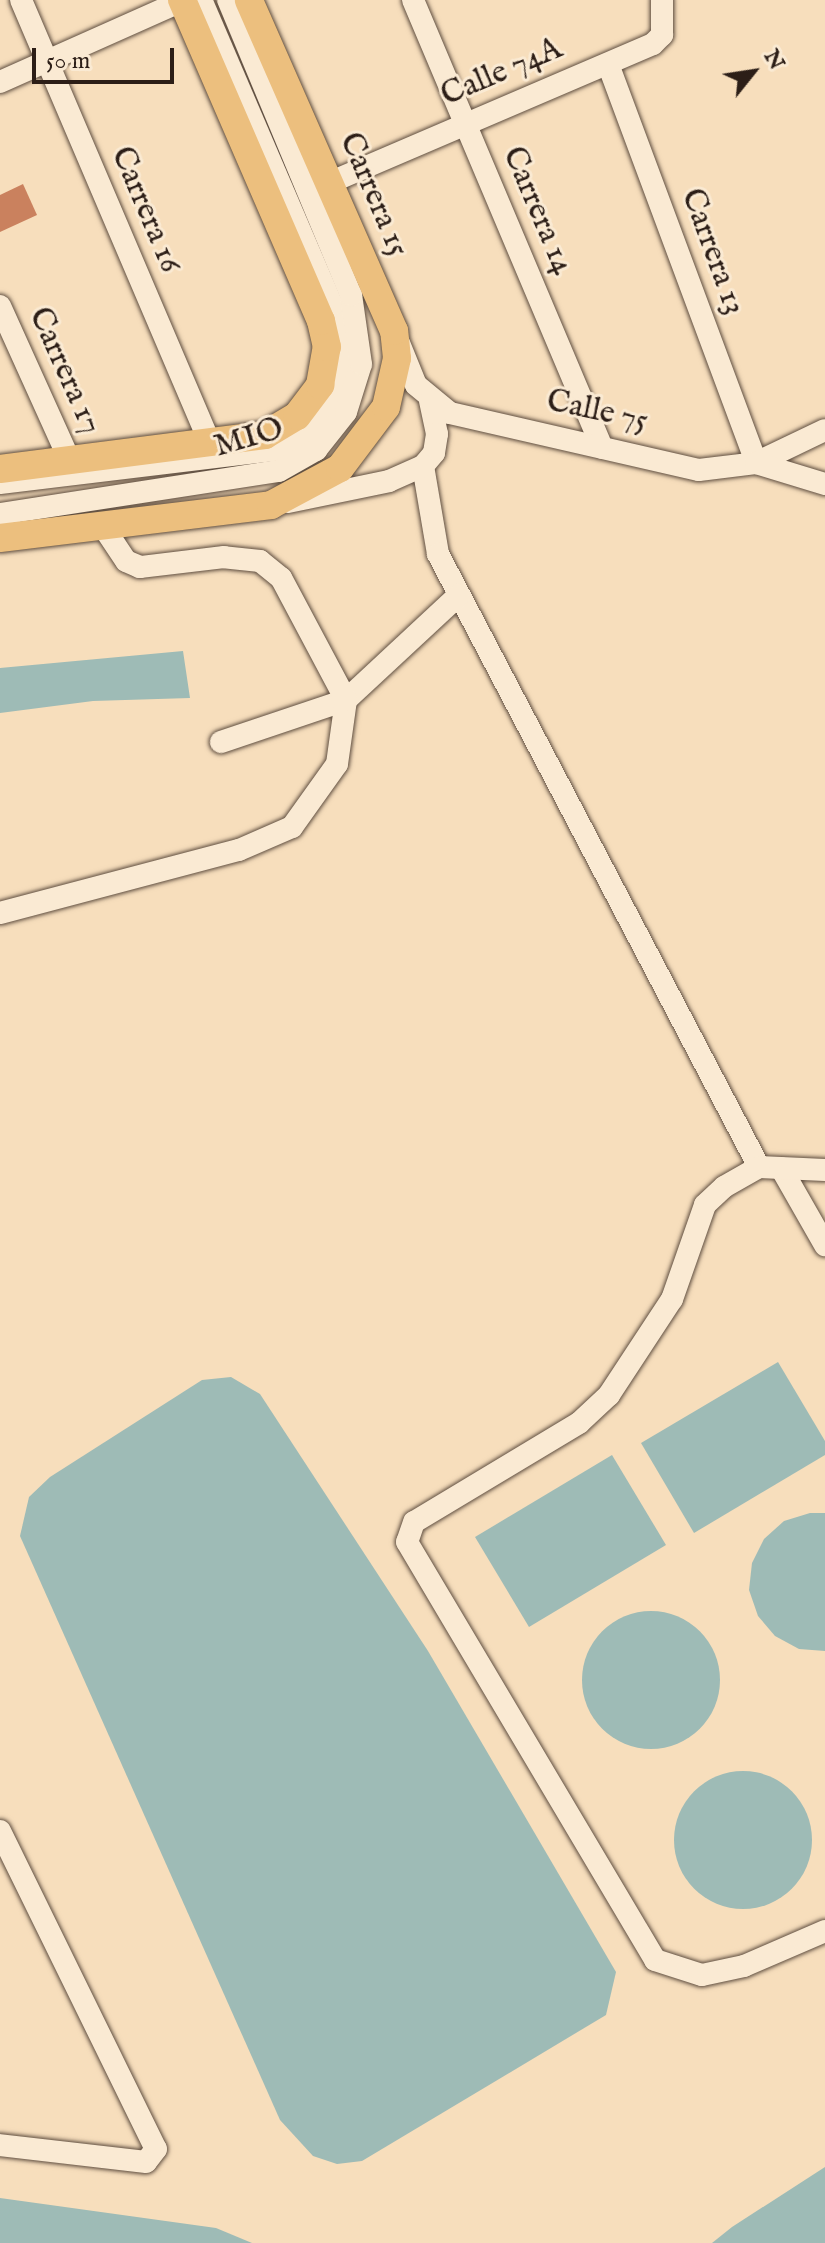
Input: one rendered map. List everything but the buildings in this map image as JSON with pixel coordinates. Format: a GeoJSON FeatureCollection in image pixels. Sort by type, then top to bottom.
{"type":"FeatureCollection","features":[{"type":"Feature","properties":{"kind":"main road"},"geometry":{"type":"LineString","coordinates":[[0,469],[211,445],[283,426],[316,392],[327,357],[321,321],[182,0]]}},
{"type":"Feature","properties":{"kind":"main road","name":"Carrera 15"},"geometry":{"type":"LineString","coordinates":[[249,0],[394,331],[395,375],[378,423],[340,468],[271,505]]}},
{"type":"Feature","properties":{"kind":"main road"},"geometry":{"type":"LineString","coordinates":[[0,538],[271,505]]}},
{"type":"Feature","properties":{"kind":"street","name":"Carrera 16"},"geometry":{"type":"LineString","coordinates":[[21,0],[211,445]]}},
{"type":"Feature","properties":{"kind":"street"},"geometry":{"type":"LineString","coordinates":[[0,82],[182,0]]}},
{"type":"Feature","properties":{"kind":"street","name":"MIO"},"geometry":{"type":"LineString","coordinates":[[0,483],[273,450],[299,440],[331,406],[344,351],[332,305],[201,0]]}},
{"type":"Feature","properties":{"kind":"street","name":"MIO"},"geometry":{"type":"LineString","coordinates":[[0,514],[279,471],[316,450],[346,412],[361,364],[351,295],[228,0]]}},
{"type":"Feature","properties":{"kind":"street","name":"Carrera 14"},"geometry":{"type":"LineString","coordinates":[[413,0],[602,448]]}},
{"type":"Feature","properties":{"kind":"street","name":"Calle 74A"},"geometry":{"type":"LineString","coordinates":[[331,182],[464,122],[608,64],[662,35],[662,0]]}},
{"type":"Feature","properties":{"kind":"street","name":"Carrera 13"},"geometry":{"type":"LineString","coordinates":[[608,64],[756,463]]}},
{"type":"Feature","properties":{"kind":"street","name":"Carrera 17"},"geometry":{"type":"LineString","coordinates":[[0,306],[70,461]]}},
{"type":"Feature","properties":{"kind":"street"},"geometry":{"type":"LineString","coordinates":[[271,505],[389,481],[423,466],[434,453],[437,434],[430,401],[416,385],[394,331]]}},
{"type":"Feature","properties":{"kind":"street","name":"Calle 75"},"geometry":{"type":"LineString","coordinates":[[430,401],[477,421],[699,470],[756,463],[825,430]]}},
{"type":"Feature","properties":{"kind":"street"},"geometry":{"type":"LineString","coordinates":[[756,463],[825,484]]}},
{"type":"Feature","properties":{"kind":"street"},"geometry":{"type":"LineString","coordinates":[[423,466],[438,554],[459,595],[770,1168],[825,1245]]}},
{"type":"Feature","properties":{"kind":"street"},"geometry":{"type":"LineString","coordinates":[[0,913],[239,850],[292,827],[337,764],[346,700],[281,578],[260,561],[224,557],[140,567],[126,561],[102,525]]}},
{"type":"Feature","properties":{"kind":"street"},"geometry":{"type":"LineString","coordinates":[[221,742],[346,700],[459,595]]}},
{"type":"Feature","properties":{"kind":"street"},"geometry":{"type":"LineString","coordinates":[[825,1170],[770,1168],[705,1205],[672,1299],[609,1395],[579,1423],[414,1522],[407,1542],[655,1960],[702,1975],[744,1966],[825,1931]]}},
{"type":"Feature","properties":{"kind":"street"},"geometry":{"type":"LineString","coordinates":[[0,1831],[10,1877],[156,2149],[153,2159],[0,2145]]}},
{"type":"Feature","properties":{"kind":"water"},"geometry":{"type":"Polygon","coordinates":[[[183,651],[190,698],[93,701],[0,713],[0,668],[183,651]]]}},
{"type":"Feature","properties":{"kind":"water"},"geometry":{"type":"Polygon","coordinates":[[[778,1362],[825,1441],[825,1455],[694,1533],[641,1443],[778,1362]]]}},
{"type":"Feature","properties":{"kind":"water"},"geometry":{"type":"Polygon","coordinates":[[[231,1377],[260,1394],[428,1651],[616,1972],[606,2015],[362,2161],[337,2164],[313,2156],[280,2120],[20,1536],[29,1497],[50,1477],[202,1380],[231,1377]]]}},
{"type":"Feature","properties":{"kind":"water"},"geometry":{"type":"Polygon","coordinates":[[[612,1455],[666,1545],[529,1627],[475,1537],[612,1455]]]}},
{"type":"Feature","properties":{"kind":"water"},"geometry":{"type":"Polygon","coordinates":[[[810,1513],[825,1513],[825,1651],[799,1649],[775,1636],[758,1616],[749,1590],[752,1563],[764,1539],[784,1521],[810,1513]]]}},
{"type":"Feature","properties":{"kind":"water"},"geometry":{"type":"Polygon","coordinates":[[[651,1611],[677,1616],[700,1631],[715,1654],[720,1680],[715,1706],[700,1729],[677,1744],[651,1749],[625,1744],[602,1729],[587,1706],[582,1680],[587,1654],[602,1631],[625,1616],[651,1611]]]}},
{"type":"Feature","properties":{"kind":"water"},"geometry":{"type":"Polygon","coordinates":[[[743,1771],[769,1776],[792,1791],[807,1814],[812,1840],[807,1866],[792,1889],[769,1904],[743,1909],[717,1904],[694,1889],[679,1866],[674,1840],[679,1814],[694,1791],[717,1776],[743,1771]]]}},
{"type":"Feature","properties":{"kind":"water"},"geometry":{"type":"Polygon","coordinates":[[[825,2167],[825,2243],[712,2243],[732,2227],[825,2167]]]}},
{"type":"Feature","properties":{"kind":"water"},"geometry":{"type":"Polygon","coordinates":[[[0,2198],[216,2228],[252,2243],[0,2243],[0,2198]]]}}]}
